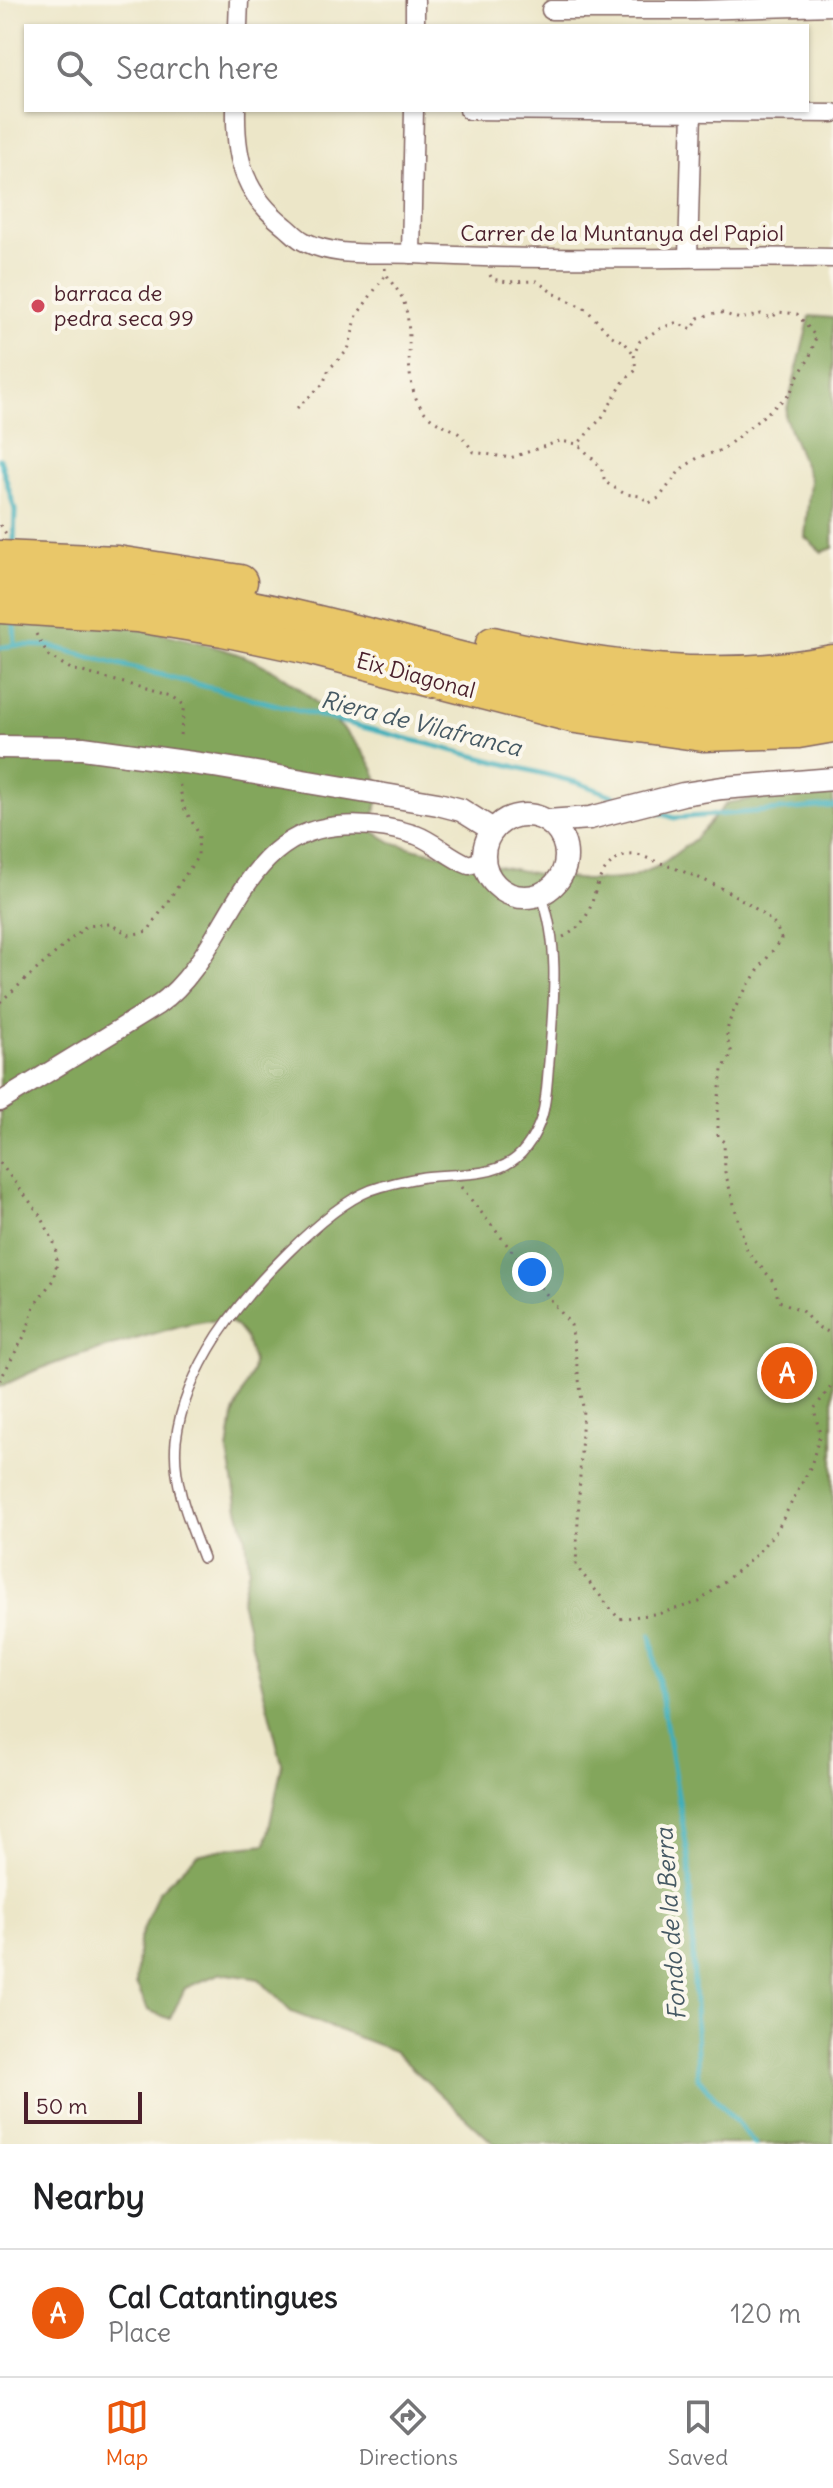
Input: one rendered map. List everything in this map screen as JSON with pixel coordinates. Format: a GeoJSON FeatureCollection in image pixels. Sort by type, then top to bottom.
{"type":"FeatureCollection","features":[{"type":"Feature","properties":{"kind":"highway"},"geometry":{"type":"LineString","coordinates":[[4,548],[231,580],[357,608],[535,654],[630,670],[749,673],[833,662]]}},
{"type":"Feature","properties":{"kind":"highway","name":"Eix Diagonal"},"geometry":{"type":"LineString","coordinates":[[0,582],[112,587],[230,604],[546,681],[633,696],[691,702],[749,703],[833,695]]}},
{"type":"Feature","properties":{"kind":"highway","name":"Eix Diagonal"},"geometry":{"type":"LineString","coordinates":[[0,606],[137,615],[223,629],[308,647],[576,716],[703,734],[798,731],[833,725]]}},
{"type":"Feature","properties":{"kind":"highway"},"geometry":{"type":"LineString","coordinates":[[703,734],[731,745],[797,746],[833,741]]}},
{"type":"Feature","properties":{"kind":"street"},"geometry":{"type":"LineString","coordinates":[[238,24],[239,0]]}},
{"type":"Feature","properties":{"kind":"street"},"geometry":{"type":"LineString","coordinates":[[415,0],[415,24]]}},
{"type":"Feature","properties":{"kind":"street"},"geometry":{"type":"LineString","coordinates":[[551,12],[695,12],[833,6]]}},
{"type":"Feature","properties":{"kind":"street","name":"Carrer de la Muntanya del Papiol"},"geometry":{"type":"LineString","coordinates":[[236,112],[240,165],[250,189],[272,217],[304,242],[332,251],[480,257],[833,258]]}},
{"type":"Feature","properties":{"kind":"street"},"geometry":{"type":"LineString","coordinates":[[411,254],[414,112]]}},
{"type":"Feature","properties":{"kind":"street"},"geometry":{"type":"LineString","coordinates":[[688,257],[692,112]]}},
{"type":"Feature","properties":{"kind":"street"},"geometry":{"type":"LineString","coordinates":[[762,112],[833,113]]}},
{"type":"Feature","properties":{"kind":"street"},"geometry":{"type":"LineString","coordinates":[[0,747],[83,748],[438,804],[461,810],[493,830]]}},
{"type":"Feature","properties":{"kind":"street"},"geometry":{"type":"LineString","coordinates":[[547,821],[562,838],[566,852],[565,867],[559,880],[541,894],[530,897],[515,896],[502,890],[492,881],[484,860],[486,842],[493,830],[512,817],[526,815],[547,821],[590,818],[683,794],[833,779]]}},
{"type":"Feature","properties":{"kind":"street"},"geometry":{"type":"LineString","coordinates":[[566,852],[590,818]]}},
{"type":"Feature","properties":{"kind":"street"},"geometry":{"type":"LineString","coordinates":[[0,1102],[158,1005],[177,990],[195,968],[258,869],[276,850],[305,832],[323,827],[359,825],[389,829],[417,835],[469,865],[484,860]]}},
{"type":"Feature","properties":{"kind":"lane"},"geometry":{"type":"LineString","coordinates":[[203,1558],[187,1518],[177,1476],[176,1443],[181,1412],[218,1335],[279,1262],[305,1236],[348,1203],[369,1191],[391,1184],[494,1171],[515,1160],[531,1141],[542,1116],[552,1025],[553,938],[541,894]]}},
{"type":"Feature","properties":{"kind":"path"},"geometry":{"type":"LineString","coordinates":[[383,253],[386,274],[403,298],[409,322],[411,384],[419,405],[436,423],[459,434],[474,452],[510,458],[560,441],[578,444],[601,467],[605,482],[625,494],[641,496],[649,503],[659,498],[681,469],[699,457],[722,450],[790,394],[809,359],[816,337],[797,314],[779,312],[771,318],[761,314],[740,319],[719,312],[698,318],[693,329],[675,323],[659,329],[640,341],[634,354],[636,370],[624,381],[603,416],[578,444]]}},
{"type":"Feature","properties":{"kind":"path"},"geometry":{"type":"LineString","coordinates":[[480,257],[492,279],[537,281],[553,293],[586,309],[610,335],[625,343],[634,354]]}},
{"type":"Feature","properties":{"kind":"path"},"geometry":{"type":"LineString","coordinates":[[297,408],[323,384],[329,369],[348,350],[357,315],[386,274]]}},
{"type":"Feature","properties":{"kind":"path"},"geometry":{"type":"LineString","coordinates":[[0,525],[4,548]]}},
{"type":"Feature","properties":{"kind":"path"},"geometry":{"type":"LineString","coordinates":[[0,1002],[86,926],[110,924],[130,935],[148,931],[198,856],[199,834],[183,806],[176,761],[185,705],[159,690],[71,669],[49,656],[34,631]]}},
{"type":"Feature","properties":{"kind":"path"},"geometry":{"type":"LineString","coordinates":[[553,938],[574,932],[591,910],[597,882],[609,865],[621,857],[636,854],[696,876],[775,925],[781,939],[748,985],[732,1015],[726,1037],[732,1054],[722,1070],[718,1137],[724,1142],[725,1172],[747,1251],[775,1283],[779,1301],[801,1310],[817,1327],[833,1334]]}},
{"type":"Feature","properties":{"kind":"path"},"geometry":{"type":"LineString","coordinates":[[0,1163],[41,1216],[55,1245],[57,1263],[53,1280],[34,1306],[27,1331],[0,1380]]}},
{"type":"Feature","properties":{"kind":"path"},"geometry":{"type":"LineString","coordinates":[[451,1175],[571,1325],[583,1407],[576,1566],[619,1619],[661,1613],[699,1602],[753,1558],[777,1530],[811,1466],[820,1434],[814,1409],[833,1384]]}},
{"type":"Feature","properties":{"kind":"green space"},"geometry":{"type":"Polygon","coordinates":[[[810,316],[833,318],[833,548],[822,552],[805,537],[810,480],[785,417],[810,316]]]}},
{"type":"Feature","properties":{"kind":"green space"},"geometry":{"type":"Polygon","coordinates":[[[0,605],[179,637],[237,654],[277,672],[319,705],[367,758],[380,790],[373,831],[391,842],[416,849],[537,874],[585,880],[629,878],[659,866],[695,839],[727,803],[833,790],[833,2144],[494,2144],[394,2051],[291,2012],[259,1979],[221,1973],[185,1988],[170,2019],[148,2010],[136,1984],[139,1941],[158,1892],[197,1855],[266,1844],[282,1764],[241,1601],[249,1568],[228,1451],[233,1416],[252,1371],[253,1361],[245,1337],[237,1327],[227,1321],[206,1321],[68,1359],[0,1387],[0,605]]]}},
{"type":"Feature","properties":{"kind":"waterway"},"geometry":{"type":"LineString","coordinates":[[0,459],[15,510],[14,542]]}},
{"type":"Feature","properties":{"kind":"waterway"},"geometry":{"type":"LineString","coordinates":[[14,623],[15,645]]}},
{"type":"Feature","properties":{"kind":"waterway","name":"Riera de Vilafranca"},"geometry":{"type":"LineString","coordinates":[[0,648],[49,646],[579,783],[624,800]]}},
{"type":"Feature","properties":{"kind":"waterway","name":"Riera de Vilafranca"},"geometry":{"type":"LineString","coordinates":[[652,810],[674,818],[833,806]]}},
{"type":"Feature","properties":{"kind":"waterway","name":"Fondo de la Berra"},"geometry":{"type":"LineString","coordinates":[[651,1635],[689,1861],[698,2078],[755,2144]]}},
{"type":"Feature","properties":{"kind":"place","name":"barraca de pedra seca 99"},"geometry":{"type":"Point","coordinates":[38,306]}},
{"type":"Feature","properties":{"kind":"place","name":"Cal Catantingues"},"geometry":{"type":"Point","coordinates":[787,1373]}}]}
